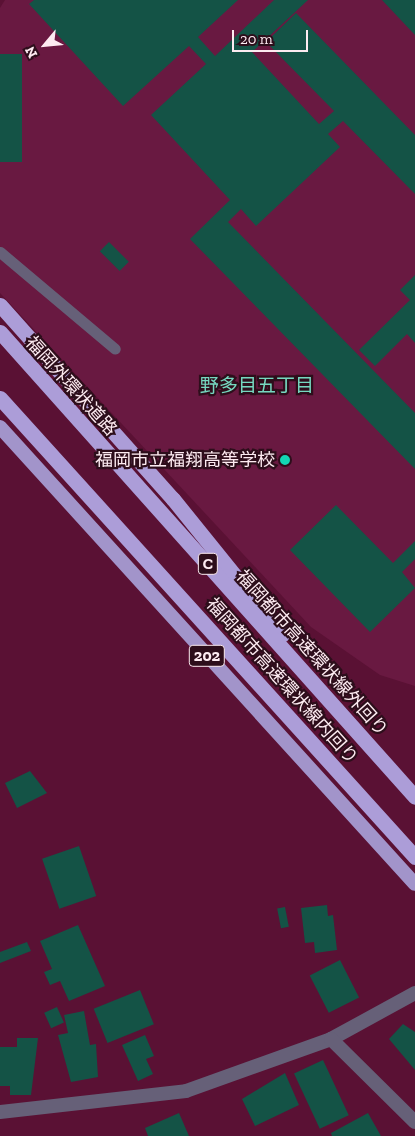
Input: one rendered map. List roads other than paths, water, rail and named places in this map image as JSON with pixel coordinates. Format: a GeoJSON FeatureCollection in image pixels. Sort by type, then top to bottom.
{"type":"FeatureCollection","features":[{"type":"Feature","properties":{"kind":"highway"},"geometry":{"type":"LineString","coordinates":[[0,305],[173,498],[343,717]]}},
{"type":"Feature","properties":{"kind":"highway","name":"福岡都市高速環状線外回り"},"geometry":{"type":"LineString","coordinates":[[0,334],[415,796]]}},
{"type":"Feature","properties":{"kind":"highway","name":"福岡外環状道路"},"geometry":{"type":"LineString","coordinates":[[0,334],[415,796]]}},
{"type":"Feature","properties":{"kind":"highway","name":"福岡都市高速環状線内回り"},"geometry":{"type":"LineString","coordinates":[[0,398],[415,857]]}},
{"type":"Feature","properties":{"kind":"highway"},"geometry":{"type":"LineString","coordinates":[[0,408],[82,488]]}},
{"type":"Feature","properties":{"kind":"highway","name":"202"},"geometry":{"type":"LineString","coordinates":[[0,427],[415,884]]}},
{"type":"Feature","properties":{"kind":"street"},"geometry":{"type":"LineString","coordinates":[[0,1112],[186,1091],[331,1039],[415,993]]}},
{"type":"Feature","properties":{"kind":"street"},"geometry":{"type":"LineString","coordinates":[[331,1039],[415,1122]]}},
{"type":"Feature","properties":{"kind":"lane"},"geometry":{"type":"LineString","coordinates":[[0,252],[115,349]]}},
{"type":"Feature","properties":{"kind":"place","name":"福岡市立福翔高等学校"},"geometry":{"type":"Point","coordinates":[285,460]}},
{"type":"Feature","properties":{"kind":"district","name":"野多目五丁目"},"geometry":{"type":"Point","coordinates":[257,386]}}]}
